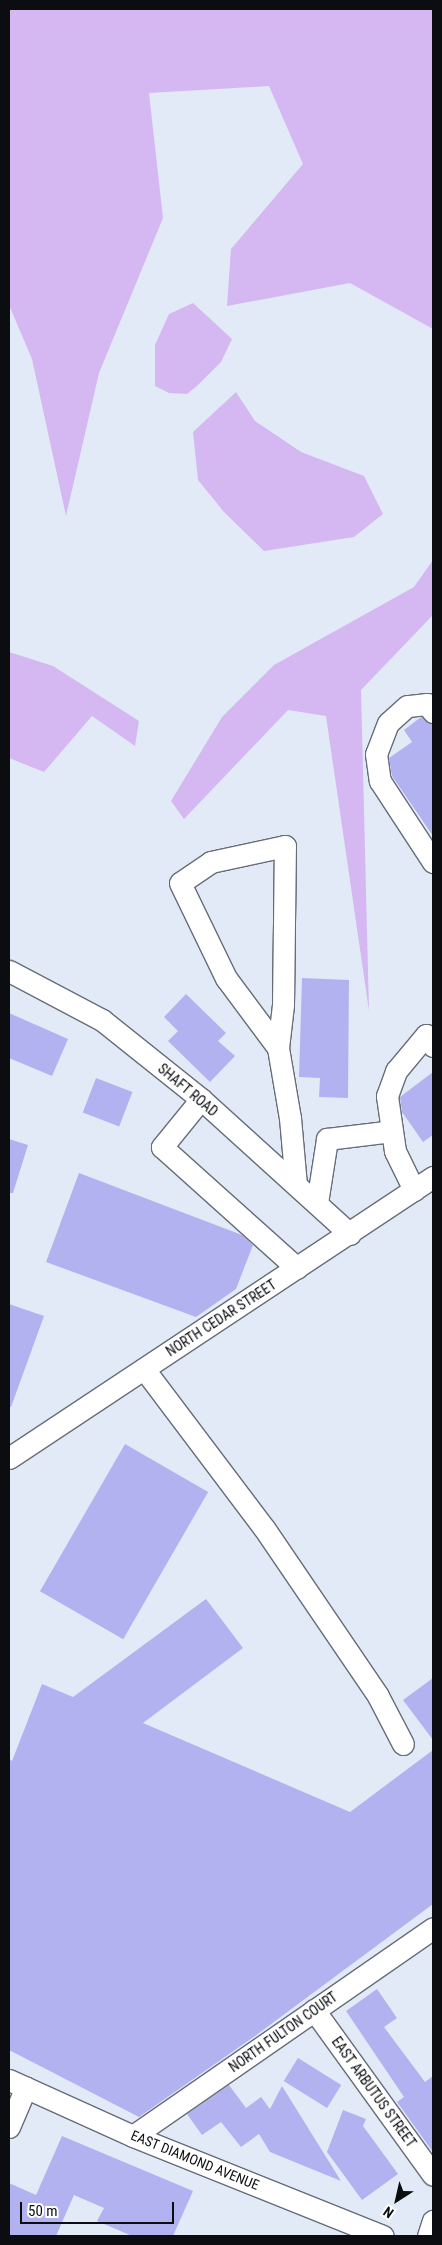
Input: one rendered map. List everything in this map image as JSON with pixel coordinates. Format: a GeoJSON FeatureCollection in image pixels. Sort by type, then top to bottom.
{"type":"FeatureCollection","features":[{"type":"Feature","properties":{"kind":"street"},"geometry":{"type":"LineString","coordinates":[[433,712],[427,704],[407,706],[388,723],[376,754],[380,781],[433,862]]}},
{"type":"Feature","properties":{"kind":"street"},"geometry":{"type":"LineString","coordinates":[[278,1048],[226,978],[180,883],[211,862],[285,846],[283,1005],[278,1048],[290,1118],[296,1184]]}},
{"type":"Feature","properties":{"kind":"street","name":"SHAFT ROAD"},"geometry":{"type":"LineString","coordinates":[[9,971],[102,1020],[201,1100],[350,1234]]}},
{"type":"Feature","properties":{"kind":"street"},"geometry":{"type":"LineString","coordinates":[[414,1190],[395,1151],[387,1096],[396,1071],[426,1035],[433,1046]]}},
{"type":"Feature","properties":{"kind":"street"},"geometry":{"type":"LineString","coordinates":[[201,1100],[162,1147],[298,1268]]}},
{"type":"Feature","properties":{"kind":"street"},"geometry":{"type":"LineString","coordinates":[[317,1203],[327,1139],[392,1131]]}},
{"type":"Feature","properties":{"kind":"street","name":"NORTH CEDAR STREET"},"geometry":{"type":"LineString","coordinates":[[9,1458],[350,1234],[433,1177]]}},
{"type":"Feature","properties":{"kind":"street"},"geometry":{"type":"LineString","coordinates":[[144,1369],[264,1528],[378,1696],[403,1744]]}},
{"type":"Feature","properties":{"kind":"street","name":"NORTH FULTON COURT"},"geometry":{"type":"LineString","coordinates":[[133,2136],[433,1928]]}},
{"type":"Feature","properties":{"kind":"street","name":"EAST ARBUTUS STREET"},"geometry":{"type":"LineString","coordinates":[[314,2010],[433,2175]]}},
{"type":"Feature","properties":{"kind":"street"},"geometry":{"type":"LineString","coordinates":[[9,2127],[17,2083]]}},
{"type":"Feature","properties":{"kind":"street","name":"EAST DIAMOND AVENUE"},"geometry":{"type":"LineString","coordinates":[[17,2083],[133,2136],[383,2236]]}},
{"type":"Feature","properties":{"kind":"street"},"geometry":{"type":"LineString","coordinates":[[428,2236],[433,2221]]}},
{"type":"Feature","properties":{"kind":"shaded area"},"geometry":{"type":"Polygon","coordinates":[[[9,9],[433,9],[433,329],[350,283],[227,306],[231,249],[303,164],[269,86],[149,93],[163,218],[99,373],[66,516],[32,359],[9,305],[9,9]]]}},
{"type":"Feature","properties":{"kind":"shaded area"},"geometry":{"type":"Polygon","coordinates":[[[193,303],[232,339],[221,362],[198,385],[187,394],[169,393],[155,386],[155,345],[169,314],[193,303]]]}},
{"type":"Feature","properties":{"kind":"shaded area"},"geometry":{"type":"Polygon","coordinates":[[[236,392],[255,421],[301,452],[364,476],[383,514],[354,537],[264,551],[224,512],[198,480],[193,432],[236,392]]]}},
{"type":"Feature","properties":{"kind":"shaded area"},"geometry":{"type":"Polygon","coordinates":[[[433,560],[433,615],[361,690],[369,1011],[326,716],[288,710],[184,819],[171,801],[222,717],[274,665],[414,587],[433,560]]]}},
{"type":"Feature","properties":{"kind":"shaded area"},"geometry":{"type":"Polygon","coordinates":[[[9,652],[53,666],[139,721],[135,746],[92,716],[44,772],[9,758],[9,652]]]}},
{"type":"Feature","properties":{"kind":"building"},"geometry":{"type":"Polygon","coordinates":[[[421,717],[433,724],[433,836],[392,776],[389,758],[412,742],[404,730],[421,717]]]}},
{"type":"Feature","properties":{"kind":"building"},"geometry":{"type":"Polygon","coordinates":[[[302,978],[349,980],[348,1098],[319,1097],[320,1078],[299,1077],[302,978]]]}},
{"type":"Feature","properties":{"kind":"building"},"geometry":{"type":"Polygon","coordinates":[[[186,994],[226,1033],[218,1041],[235,1056],[210,1082],[168,1041],[178,1031],[164,1017],[186,994]]]}},
{"type":"Feature","properties":{"kind":"building"},"geometry":{"type":"Polygon","coordinates":[[[9,1013],[68,1039],[52,1076],[9,1058],[9,1013]]]}},
{"type":"Feature","properties":{"kind":"building"},"geometry":{"type":"Polygon","coordinates":[[[433,1072],[433,1135],[423,1142],[402,1112],[400,1097],[433,1072]]]}},
{"type":"Feature","properties":{"kind":"building"},"geometry":{"type":"Polygon","coordinates":[[[96,1078],[132,1092],[119,1127],[83,1113],[96,1078]]]}},
{"type":"Feature","properties":{"kind":"building"},"geometry":{"type":"Polygon","coordinates":[[[9,1139],[28,1145],[13,1193],[9,1193],[9,1139]]]}},
{"type":"Feature","properties":{"kind":"building"},"geometry":{"type":"Polygon","coordinates":[[[79,1173],[242,1235],[253,1245],[236,1289],[196,1317],[46,1262],[79,1173]]]}},
{"type":"Feature","properties":{"kind":"building"},"geometry":{"type":"Polygon","coordinates":[[[9,1304],[44,1316],[11,1407],[9,1407],[9,1304]]]}},
{"type":"Feature","properties":{"kind":"building"},"geometry":{"type":"Polygon","coordinates":[[[125,1444],[208,1492],[123,1639],[40,1591],[125,1444]]]}},
{"type":"Feature","properties":{"kind":"building"},"geometry":{"type":"Polygon","coordinates":[[[206,1599],[243,1648],[143,1723],[350,1812],[433,1750],[433,1904],[255,2036],[139,2117],[9,2050],[9,1759],[12,1761],[42,1684],[73,1697],[206,1599]]]}},
{"type":"Feature","properties":{"kind":"building"},"geometry":{"type":"Polygon","coordinates":[[[433,1678],[433,1740],[403,1700],[433,1678]]]}},
{"type":"Feature","properties":{"kind":"building"},"geometry":{"type":"Polygon","coordinates":[[[377,1989],[397,2018],[384,2027],[425,2082],[433,2076],[433,2152],[397,2102],[404,2097],[346,2011],[377,1989]]]}},
{"type":"Feature","properties":{"kind":"building"},"geometry":{"type":"Polygon","coordinates":[[[298,2058],[341,2085],[327,2108],[284,2081],[298,2058]]]}},
{"type":"Feature","properties":{"kind":"building"},"geometry":{"type":"Polygon","coordinates":[[[229,2085],[246,2108],[261,2097],[270,2109],[282,2086],[341,2181],[270,2152],[259,2134],[241,2147],[221,2122],[202,2135],[187,2114],[229,2085]]]}},
{"type":"Feature","properties":{"kind":"building"},"geometry":{"type":"Polygon","coordinates":[[[343,2110],[366,2119],[363,2126],[398,2174],[362,2200],[327,2152],[343,2110]]]}},
{"type":"Feature","properties":{"kind":"building"},"geometry":{"type":"Polygon","coordinates":[[[62,2136],[193,2191],[173,2236],[132,2236],[97,2221],[104,2208],[74,2195],[56,2236],[9,2236],[9,2183],[36,2195],[62,2136]]]}}]}
